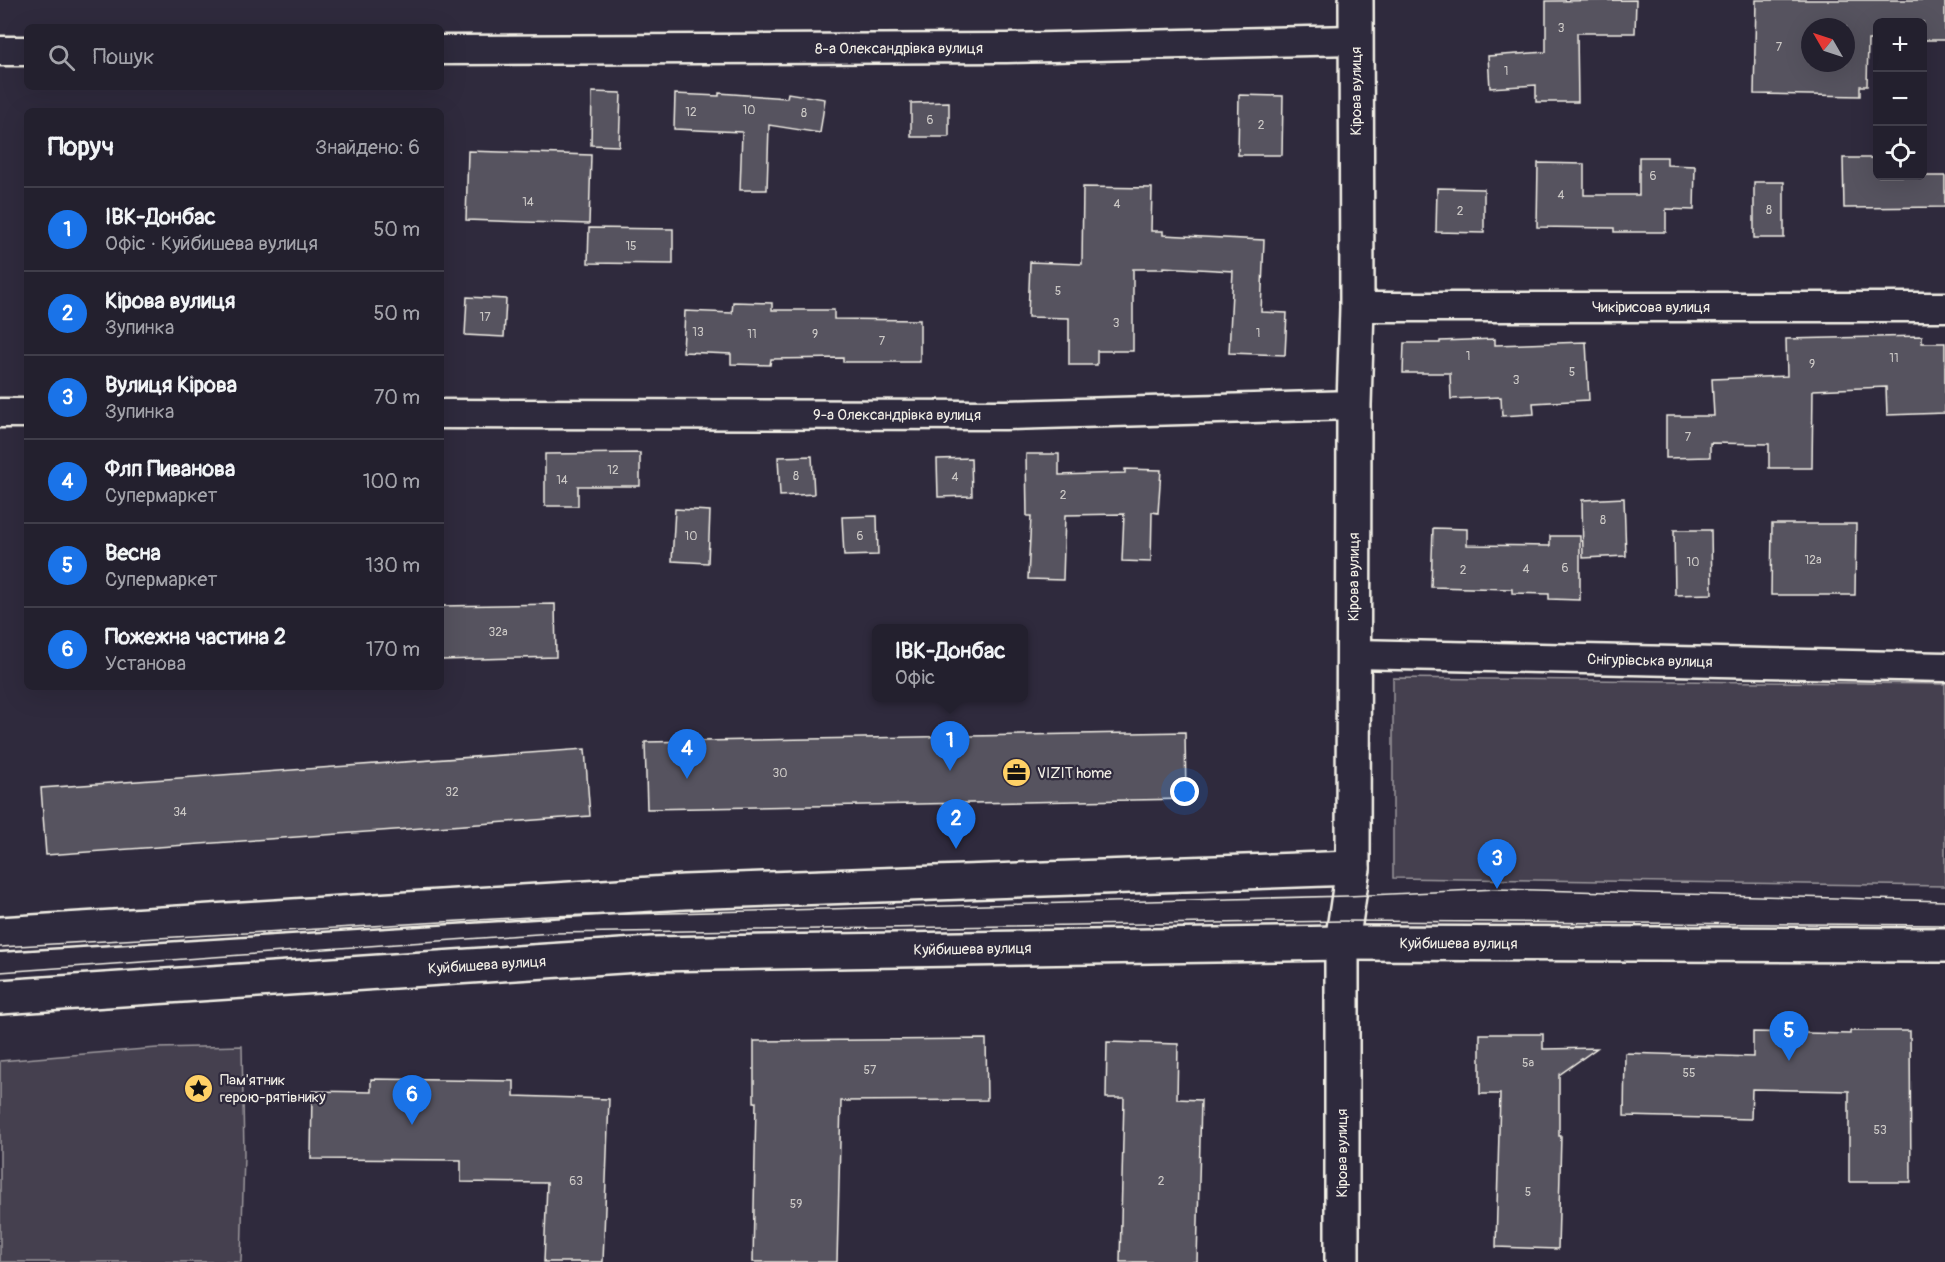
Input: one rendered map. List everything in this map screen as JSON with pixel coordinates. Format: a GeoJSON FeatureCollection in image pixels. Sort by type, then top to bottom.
{"type":"FeatureCollection","features":[{"type":"Feature","properties":{"kind":"main road","name":"Кірова вулиця"},"geometry":{"type":"LineString","coordinates":[[1342,1262],[1342,943],[1353,868],[1354,405],[1357,307],[1356,0]]}},
{"type":"Feature","properties":{"kind":"main road"},"geometry":{"type":"LineString","coordinates":[[0,934],[684,892],[1353,868]]}},
{"type":"Feature","properties":{"kind":"main road","name":"Куйбишева вулиця"},"geometry":{"type":"LineString","coordinates":[[0,997],[652,954],[1342,943],[1945,945]]}},
{"type":"Feature","properties":{"kind":"street","name":"8-а Олександрівка вулиця"},"geometry":{"type":"LineString","coordinates":[[444,50],[995,48],[1355,40]]}},
{"type":"Feature","properties":{"kind":"street"},"geometry":{"type":"LineString","coordinates":[[0,51],[24,51]]}},
{"type":"Feature","properties":{"kind":"street","name":"Чикірисова вулиця"},"geometry":{"type":"LineString","coordinates":[[1357,307],[1945,307]]}},
{"type":"Feature","properties":{"kind":"street","name":"9-а Олександрівка вулиця"},"geometry":{"type":"LineString","coordinates":[[444,414],[1005,415],[1354,405]]}},
{"type":"Feature","properties":{"kind":"street"},"geometry":{"type":"LineString","coordinates":[[0,413],[24,413]]}},
{"type":"Feature","properties":{"kind":"street","name":"Снігурівська вулиця"},"geometry":{"type":"LineString","coordinates":[[1354,654],[1945,667]]}},
{"type":"Feature","properties":{"kind":"shaded area"},"geometry":{"type":"Polygon","coordinates":[[[1393,678],[1945,684],[1945,886],[1393,878],[1393,678]]]}},
{"type":"Feature","properties":{"kind":"shaded area"},"geometry":{"type":"Polygon","coordinates":[[[242,1046],[244,1154],[241,1262],[0,1262],[0,1061],[157,1048],[242,1046]]]}},
{"type":"Feature","properties":{"kind":"building"},"geometry":{"type":"Polygon","coordinates":[[[1636,0],[1635,33],[1577,33],[1578,102],[1536,102],[1536,85],[1490,88],[1488,56],[1546,52],[1546,1],[1636,0]]]}},
{"type":"Feature","properties":{"kind":"building"},"geometry":{"type":"Polygon","coordinates":[[[1756,0],[1945,0],[1945,40],[1927,40],[1927,18],[1873,18],[1873,40],[1868,40],[1867,86],[1860,86],[1860,96],[1754,94],[1756,0]]]}},
{"type":"Feature","properties":{"kind":"building"},"geometry":{"type":"Polygon","coordinates":[[[592,92],[621,93],[619,146],[591,145],[592,92]]]}},
{"type":"Feature","properties":{"kind":"building"},"geometry":{"type":"Polygon","coordinates":[[[719,93],[787,98],[788,93],[825,99],[820,133],[769,125],[767,190],[740,190],[742,132],[674,129],[675,94],[719,96],[719,93]]]}},
{"type":"Feature","properties":{"kind":"building"},"geometry":{"type":"Polygon","coordinates":[[[1239,95],[1283,96],[1282,155],[1238,155],[1239,95]]]}},
{"type":"Feature","properties":{"kind":"building"},"geometry":{"type":"Polygon","coordinates":[[[949,102],[949,137],[911,137],[911,103],[949,102]]]}},
{"type":"Feature","properties":{"kind":"building"},"geometry":{"type":"Polygon","coordinates":[[[468,151],[591,155],[589,224],[466,220],[468,151]]]}},
{"type":"Feature","properties":{"kind":"building"},"geometry":{"type":"Polygon","coordinates":[[[1639,157],[1667,157],[1667,165],[1695,166],[1694,210],[1666,209],[1666,232],[1614,232],[1614,228],[1537,227],[1538,163],[1584,164],[1584,195],[1639,195],[1639,157]]]}},
{"type":"Feature","properties":{"kind":"building"},"geometry":{"type":"Polygon","coordinates":[[[1843,158],[1873,158],[1873,180],[1927,180],[1927,176],[1945,176],[1945,207],[1844,208],[1843,158]]]}},
{"type":"Feature","properties":{"kind":"building"},"geometry":{"type":"Polygon","coordinates":[[[1754,182],[1784,182],[1784,238],[1754,238],[1754,182]]]}},
{"type":"Feature","properties":{"kind":"building"},"geometry":{"type":"Polygon","coordinates":[[[1083,187],[1152,188],[1151,231],[1163,231],[1163,235],[1264,240],[1261,312],[1287,313],[1285,355],[1229,353],[1233,271],[1163,267],[1163,269],[1133,269],[1133,351],[1097,351],[1097,365],[1069,365],[1069,318],[1028,317],[1030,262],[1082,264],[1083,187]]]}},
{"type":"Feature","properties":{"kind":"building"},"geometry":{"type":"Polygon","coordinates":[[[1437,188],[1484,189],[1484,233],[1436,232],[1437,188]]]}},
{"type":"Feature","properties":{"kind":"building"},"geometry":{"type":"Polygon","coordinates":[[[589,228],[673,229],[673,264],[588,263],[589,228]]]}},
{"type":"Feature","properties":{"kind":"building"},"geometry":{"type":"Polygon","coordinates":[[[467,297],[506,299],[504,337],[465,335],[467,297]]]}},
{"type":"Feature","properties":{"kind":"building"},"geometry":{"type":"Polygon","coordinates":[[[733,302],[772,303],[772,310],[834,310],[834,319],[920,320],[920,362],[843,362],[843,358],[771,359],[770,365],[731,364],[731,354],[683,352],[685,311],[732,313],[733,302]]]}},
{"type":"Feature","properties":{"kind":"building"},"geometry":{"type":"Polygon","coordinates":[[[1922,336],[1922,343],[1945,343],[1945,413],[1887,415],[1886,387],[1813,390],[1812,468],[1769,468],[1769,444],[1710,443],[1710,457],[1666,458],[1666,416],[1714,416],[1712,379],[1787,376],[1786,339],[1922,336]]]}},
{"type":"Feature","properties":{"kind":"building"},"geometry":{"type":"Polygon","coordinates":[[[1495,339],[1495,345],[1586,342],[1589,400],[1533,403],[1534,414],[1502,416],[1501,397],[1451,399],[1450,373],[1403,373],[1404,343],[1495,339]]]}},
{"type":"Feature","properties":{"kind":"building"},"geometry":{"type":"Polygon","coordinates":[[[640,453],[640,486],[578,486],[578,506],[545,506],[545,454],[640,453]]]}},
{"type":"Feature","properties":{"kind":"building"},"geometry":{"type":"Polygon","coordinates":[[[1026,454],[1059,454],[1059,475],[1125,473],[1125,469],[1161,470],[1158,513],[1152,512],[1151,562],[1122,561],[1124,514],[1065,515],[1063,580],[1028,579],[1031,516],[1027,516],[1026,454]]]}},
{"type":"Feature","properties":{"kind":"building"},"geometry":{"type":"Polygon","coordinates":[[[812,456],[814,494],[780,496],[778,457],[812,456]]]}},
{"type":"Feature","properties":{"kind":"building"},"geometry":{"type":"Polygon","coordinates":[[[971,458],[972,496],[938,497],[937,459],[971,458]]]}},
{"type":"Feature","properties":{"kind":"building"},"geometry":{"type":"Polygon","coordinates":[[[1624,498],[1626,556],[1583,558],[1582,500],[1624,498]]]}},
{"type":"Feature","properties":{"kind":"building"},"geometry":{"type":"Polygon","coordinates":[[[675,509],[710,511],[708,563],[672,561],[675,509]]]}},
{"type":"Feature","properties":{"kind":"building"},"geometry":{"type":"Polygon","coordinates":[[[877,516],[878,555],[844,556],[842,517],[877,516]]]}},
{"type":"Feature","properties":{"kind":"building"},"geometry":{"type":"Polygon","coordinates":[[[1772,524],[1856,524],[1855,595],[1771,595],[1772,524]]]}},
{"type":"Feature","properties":{"kind":"building"},"geometry":{"type":"Polygon","coordinates":[[[1433,528],[1467,529],[1467,545],[1550,546],[1550,536],[1580,536],[1580,600],[1549,599],[1549,594],[1512,593],[1512,589],[1431,587],[1433,528]]]}},
{"type":"Feature","properties":{"kind":"building"},"geometry":{"type":"Polygon","coordinates":[[[1674,530],[1711,530],[1712,594],[1675,595],[1674,530]]]}},
{"type":"Feature","properties":{"kind":"building"},"geometry":{"type":"Polygon","coordinates":[[[555,604],[556,657],[444,660],[444,606],[555,604]]]}},
{"type":"Feature","properties":{"kind":"building"},"geometry":{"type":"Polygon","coordinates":[[[1185,732],[1186,799],[647,809],[645,742],[1185,732]]]}},
{"type":"Feature","properties":{"kind":"building"},"geometry":{"type":"Polygon","coordinates":[[[585,749],[590,816],[46,855],[41,788],[585,749]]]}},
{"type":"Feature","properties":{"kind":"building"},"geometry":{"type":"Polygon","coordinates":[[[1850,1031],[1910,1031],[1911,1182],[1849,1182],[1849,1091],[1752,1089],[1751,1119],[1624,1116],[1625,1053],[1753,1057],[1753,1032],[1850,1034],[1850,1031]]]}},
{"type":"Feature","properties":{"kind":"building"},"geometry":{"type":"Polygon","coordinates":[[[1480,1034],[1543,1034],[1543,1049],[1597,1048],[1559,1075],[1559,1136],[1561,1136],[1558,1249],[1496,1247],[1500,1094],[1480,1094],[1480,1034]]]}},
{"type":"Feature","properties":{"kind":"building"},"geometry":{"type":"Polygon","coordinates":[[[986,1039],[987,1100],[841,1101],[837,1262],[753,1262],[756,1102],[754,1102],[754,1041],[986,1039]]]}},
{"type":"Feature","properties":{"kind":"building"},"geometry":{"type":"Polygon","coordinates":[[[1107,1042],[1178,1044],[1177,1099],[1201,1100],[1197,1262],[1120,1262],[1124,1098],[1106,1098],[1107,1042]]]}},
{"type":"Feature","properties":{"kind":"building"},"geometry":{"type":"Polygon","coordinates":[[[371,1079],[514,1081],[514,1096],[609,1099],[603,1262],[544,1262],[547,1183],[461,1182],[461,1160],[311,1159],[312,1091],[371,1092],[371,1079]]]}},
{"type":"Feature","properties":{"kind":"tram line"},"geometry":{"type":"LineString","coordinates":[[0,947],[548,916],[1348,896],[1497,889],[1945,901]]}},
{"type":"Feature","properties":{"kind":"tram line"},"geometry":{"type":"LineString","coordinates":[[0,972],[552,933],[1344,921],[1945,925]]}},
{"type":"Feature","properties":{"kind":"place","name":"ІВК-Донбас"},"geometry":{"type":"Point","coordinates":[950,771]}},
{"type":"Feature","properties":{"kind":"place","name":"VIZIT home"},"geometry":{"type":"Point","coordinates":[1016,773]}},
{"type":"Feature","properties":{"kind":"place","name":"Флп Пиванова"},"geometry":{"type":"Point","coordinates":[687,779]}},
{"type":"Feature","properties":{"kind":"place","name":"Кірова вулиця"},"geometry":{"type":"Point","coordinates":[956,849]}},
{"type":"Feature","properties":{"kind":"place","name":"Вулиця Кірова"},"geometry":{"type":"Point","coordinates":[1497,889]}},
{"type":"Feature","properties":{"kind":"place","name":"Весна"},"geometry":{"type":"Point","coordinates":[1789,1061]}},
{"type":"Feature","properties":{"kind":"place","name":"Пам'ятник герою-рятівнику"},"geometry":{"type":"Point","coordinates":[199,1089]}},
{"type":"Feature","properties":{"kind":"place","name":"Пожежна частина 2"},"geometry":{"type":"Point","coordinates":[412,1125]}}]}
